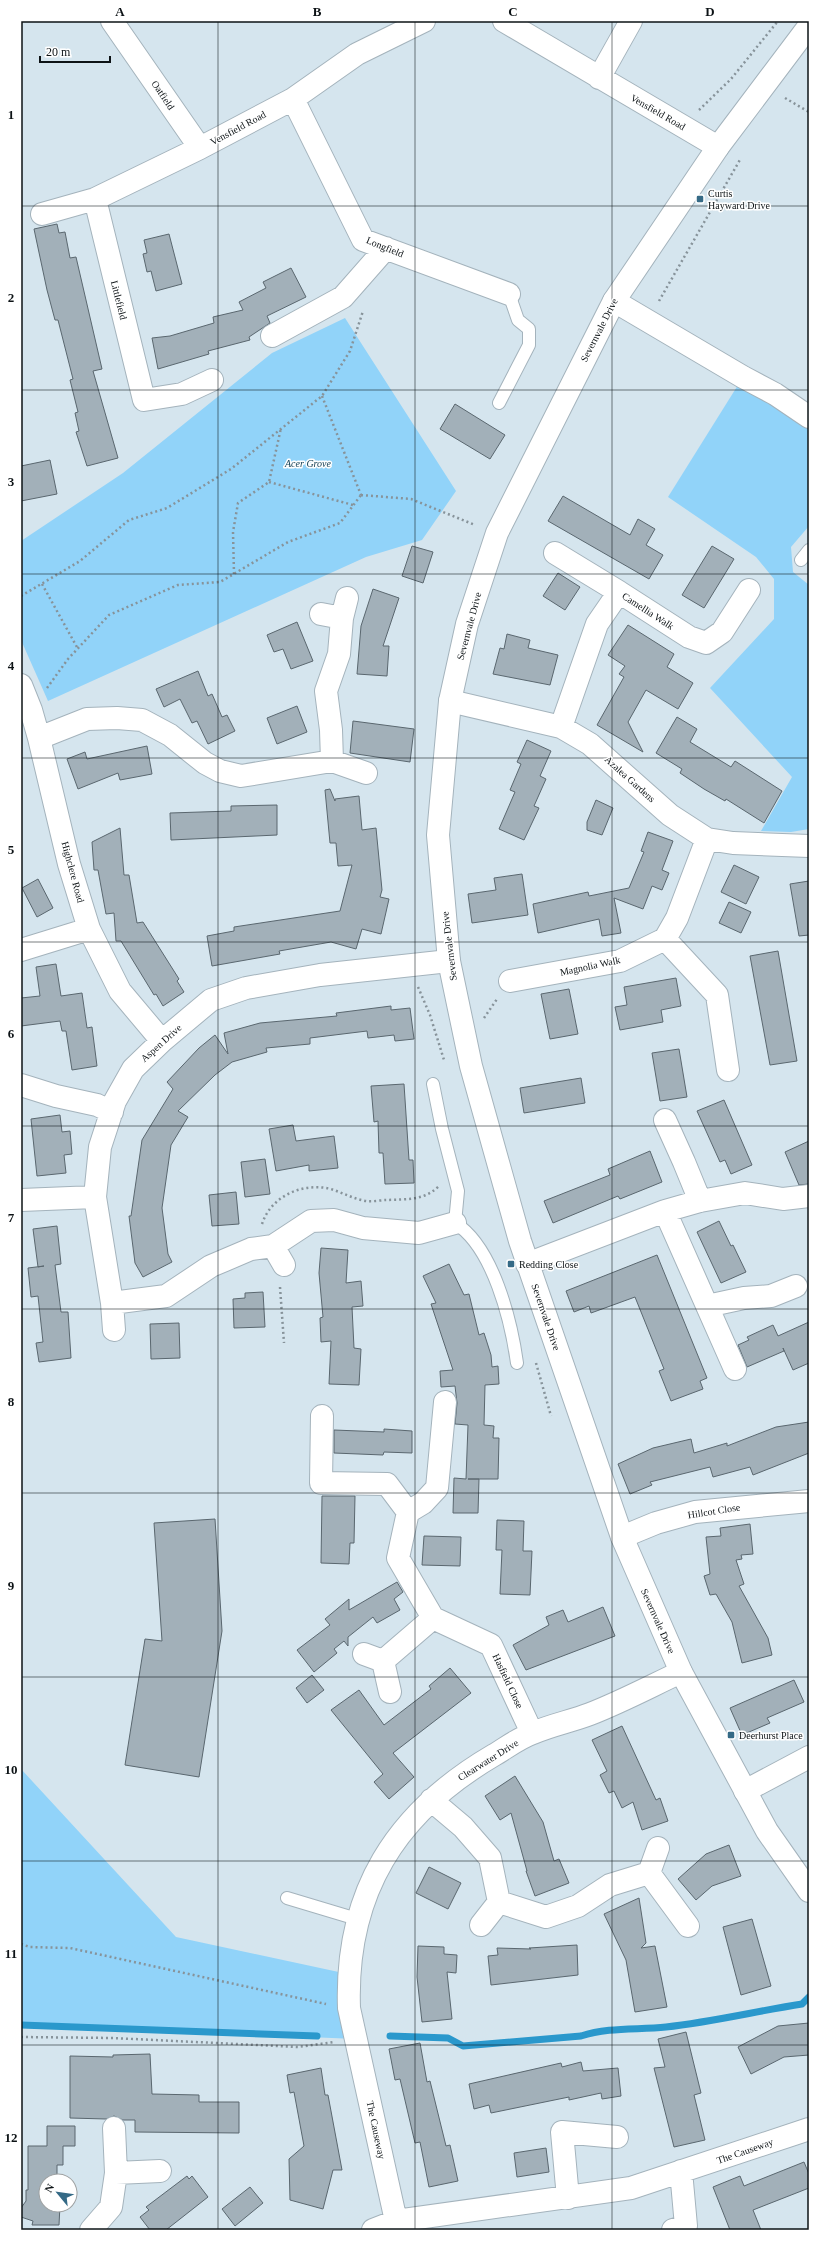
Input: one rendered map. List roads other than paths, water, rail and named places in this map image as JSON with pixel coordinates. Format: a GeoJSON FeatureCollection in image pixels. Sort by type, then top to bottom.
{"type":"FeatureCollection","features":[{"type":"Feature","properties":{"kind":"street","name":"Oatfield"},"geometry":{"type":"LineString","coordinates":[[112,21],[200,148]]}},
{"type":"Feature","properties":{"kind":"street","name":"Vensfield Road"},"geometry":{"type":"LineString","coordinates":[[42,214],[95,199],[200,148],[293,99],[357,54],[424,21]]}},
{"type":"Feature","properties":{"kind":"street","name":"Vensfield Road"},"geometry":{"type":"LineString","coordinates":[[504,21],[599,78],[718,146]]}},
{"type":"Feature","properties":{"kind":"street"},"geometry":{"type":"LineString","coordinates":[[599,78],[631,21]]}},
{"type":"Feature","properties":{"kind":"street","name":"Severnvale Drive"},"geometry":{"type":"LineString","coordinates":[[809,26],[718,146],[614,301],[497,533],[467,624],[450,701],[438,835],[449,961],[466,1043],[527,1264],[622,1537],[681,1672],[767,1831],[809,1891]]}},
{"type":"Feature","properties":{"kind":"street","name":"Longfield"},"geometry":{"type":"LineString","coordinates":[[293,99],[363,240],[509,294]]}},
{"type":"Feature","properties":{"kind":"street","name":"Littlefield"},"geometry":{"type":"LineString","coordinates":[[95,199],[144,400],[182,394],[212,380]]}},
{"type":"Feature","properties":{"kind":"street"},"geometry":{"type":"LineString","coordinates":[[272,336],[344,297],[386,248]]}},
{"type":"Feature","properties":{"kind":"street"},"geometry":{"type":"LineString","coordinates":[[614,301],[743,377],[775,394],[809,417]]}},
{"type":"Feature","properties":{"kind":"street"},"geometry":{"type":"LineString","coordinates":[[555,554],[619,592]]}},
{"type":"Feature","properties":{"kind":"street","name":"Camellia Walk"},"geometry":{"type":"LineString","coordinates":[[561,727],[597,624],[619,592],[689,637],[706,643],[722,632],[749,590]]}},
{"type":"Feature","properties":{"kind":"street"},"geometry":{"type":"LineString","coordinates":[[332,761],[331,730],[326,691],[339,654],[337,610]]}},
{"type":"Feature","properties":{"kind":"street","name":"Highclere Road"},"geometry":{"type":"LineString","coordinates":[[21,686],[40,738],[69,864],[89,929],[120,991],[162,1041]]}},
{"type":"Feature","properties":{"kind":"street","name":"Azalea Gardens"},"geometry":{"type":"LineString","coordinates":[[450,701],[561,727],[590,744],[670,815],[707,839],[740,844],[809,846]]}},
{"type":"Feature","properties":{"kind":"street"},"geometry":{"type":"LineString","coordinates":[[40,738],[87,719],[117,718],[142,720],[170,735],[205,763],[220,771],[241,776],[332,761],[366,773]]}},
{"type":"Feature","properties":{"kind":"street"},"geometry":{"type":"LineString","coordinates":[[707,839],[677,918],[665,939],[717,995],[728,1070]]}},
{"type":"Feature","properties":{"kind":"street"},"geometry":{"type":"LineString","coordinates":[[21,950],[89,929]]}},
{"type":"Feature","properties":{"kind":"street","name":"Magnolia Walk"},"geometry":{"type":"LineString","coordinates":[[510,981],[620,961],[665,939]]}},
{"type":"Feature","properties":{"kind":"street","name":"Aspen Drive"},"geometry":{"type":"LineString","coordinates":[[114,1330],[112,1303],[95,1197],[100,1147],[112,1112],[133,1069],[162,1041],[211,1000],[246,988],[320,975],[449,961]]}},
{"type":"Feature","properties":{"kind":"street"},"geometry":{"type":"LineString","coordinates":[[21,1085],[56,1096],[97,1105],[112,1112]]}},
{"type":"Feature","properties":{"kind":"street"},"geometry":{"type":"LineString","coordinates":[[665,1120],[700,1201]]}},
{"type":"Feature","properties":{"kind":"street"},"geometry":{"type":"LineString","coordinates":[[527,1264],[665,1211],[700,1201],[745,1194],[784,1199],[809,1196]]}},
{"type":"Feature","properties":{"kind":"street"},"geometry":{"type":"LineString","coordinates":[[21,1200],[95,1197]]}},
{"type":"Feature","properties":{"kind":"street"},"geometry":{"type":"LineString","coordinates":[[665,1211],[735,1369]]}},
{"type":"Feature","properties":{"kind":"street"},"geometry":{"type":"LineString","coordinates":[[112,1303],[166,1296],[211,1266],[251,1249],[273,1246],[311,1220],[334,1220],[363,1228],[419,1233],[455,1223]]}},
{"type":"Feature","properties":{"kind":"street"},"geometry":{"type":"LineString","coordinates":[[273,1246],[284,1265]]}},
{"type":"Feature","properties":{"kind":"street"},"geometry":{"type":"LineString","coordinates":[[707,1306],[744,1298],[771,1296],[796,1286]]}},
{"type":"Feature","properties":{"kind":"street"},"geometry":{"type":"LineString","coordinates":[[390,1692],[373,1657],[433,1618],[398,1558],[408,1512],[423,1503],[437,1488],[445,1402]]}},
{"type":"Feature","properties":{"kind":"street"},"geometry":{"type":"LineString","coordinates":[[322,1416],[321,1483],[387,1484],[408,1512]]}},
{"type":"Feature","properties":{"kind":"street","name":"Hillcot Close"},"geometry":{"type":"LineString","coordinates":[[622,1537],[656,1524],[696,1512],[809,1501]]}},
{"type":"Feature","properties":{"kind":"street","name":"Hasfield Close"},"geometry":{"type":"LineString","coordinates":[[433,1618],[491,1645],[532,1733]]}},
{"type":"Feature","properties":{"kind":"street","name":"Clearwater Drive"},"geometry":{"type":"LineString","coordinates":[[356,2039],[349,2008],[348,1974],[357,1919],[381,1862],[403,1829],[431,1800],[465,1772],[532,1733],[591,1714],[681,1672]]}},
{"type":"Feature","properties":{"kind":"street"},"geometry":{"type":"LineString","coordinates":[[745,1792],[809,1757]]}},
{"type":"Feature","properties":{"kind":"street"},"geometry":{"type":"LineString","coordinates":[[431,1800],[463,1827],[490,1858],[499,1902],[481,1925]]}},
{"type":"Feature","properties":{"kind":"street"},"geometry":{"type":"LineString","coordinates":[[649,1874],[658,1848]]}},
{"type":"Feature","properties":{"kind":"street"},"geometry":{"type":"LineString","coordinates":[[499,1902],[546,1917],[578,1906],[610,1885],[649,1874]]}},
{"type":"Feature","properties":{"kind":"street"},"geometry":{"type":"LineString","coordinates":[[649,1874],[688,1926]]}},
{"type":"Feature","properties":{"kind":"street","name":"The Causeway"},"geometry":{"type":"LineString","coordinates":[[356,2039],[396,2221]]}},
{"type":"Feature","properties":{"kind":"street"},"geometry":{"type":"LineString","coordinates":[[91,2230],[111,2207],[116,2173],[114,2128]]}},
{"type":"Feature","properties":{"kind":"street","name":"The Causeway"},"geometry":{"type":"LineString","coordinates":[[373,2230],[396,2221],[631,2188],[809,2130]]}},
{"type":"Feature","properties":{"kind":"street"},"geometry":{"type":"LineString","coordinates":[[568,2198],[562,2132],[617,2137]]}},
{"type":"Feature","properties":{"kind":"street"},"geometry":{"type":"LineString","coordinates":[[116,2173],[160,2171]]}},
{"type":"Feature","properties":{"kind":"street"},"geometry":{"type":"LineString","coordinates":[[681,2171],[684,2229]]}},
{"type":"Feature","properties":{"kind":"lane"},"geometry":{"type":"LineString","coordinates":[[499,403],[529,345],[529,329],[518,320],[509,294]]}},
{"type":"Feature","properties":{"kind":"lane"},"geometry":{"type":"LineString","coordinates":[[801,560],[809,550]]}},
{"type":"Feature","properties":{"kind":"lane"},"geometry":{"type":"LineString","coordinates":[[433,1084],[458,1192],[455,1223],[473,1237],[481,1248],[504,1307],[513,1339],[517,1363]]}},
{"type":"Feature","properties":{"kind":"lane"},"geometry":{"type":"LineString","coordinates":[[287,1898],[357,1919]]}},
{"type":"Feature","properties":{"kind":"waterway"},"geometry":{"type":"LineString","coordinates":[[390,2036],[448,2038],[463,2046],[581,2036],[602,2031],[683,2025],[802,2004],[809,1997]]}},
{"type":"Feature","properties":{"kind":"waterway"},"geometry":{"type":"LineString","coordinates":[[21,2025],[317,2036]]}},
{"type":"Feature","properties":{"kind":"place","name":"Curtis Hayward Drive"},"geometry":{"type":"Point","coordinates":[700,199]}},
{"type":"Feature","properties":{"kind":"place","name":"Redding Close"},"geometry":{"type":"Point","coordinates":[511,1264]}},
{"type":"Feature","properties":{"kind":"place","name":"Deerhurst Place"},"geometry":{"type":"Point","coordinates":[731,1735]}},
{"type":"Feature","properties":{"kind":"park label","name":"Acer Grove"},"geometry":{"type":"Point","coordinates":[308,463]}}]}
